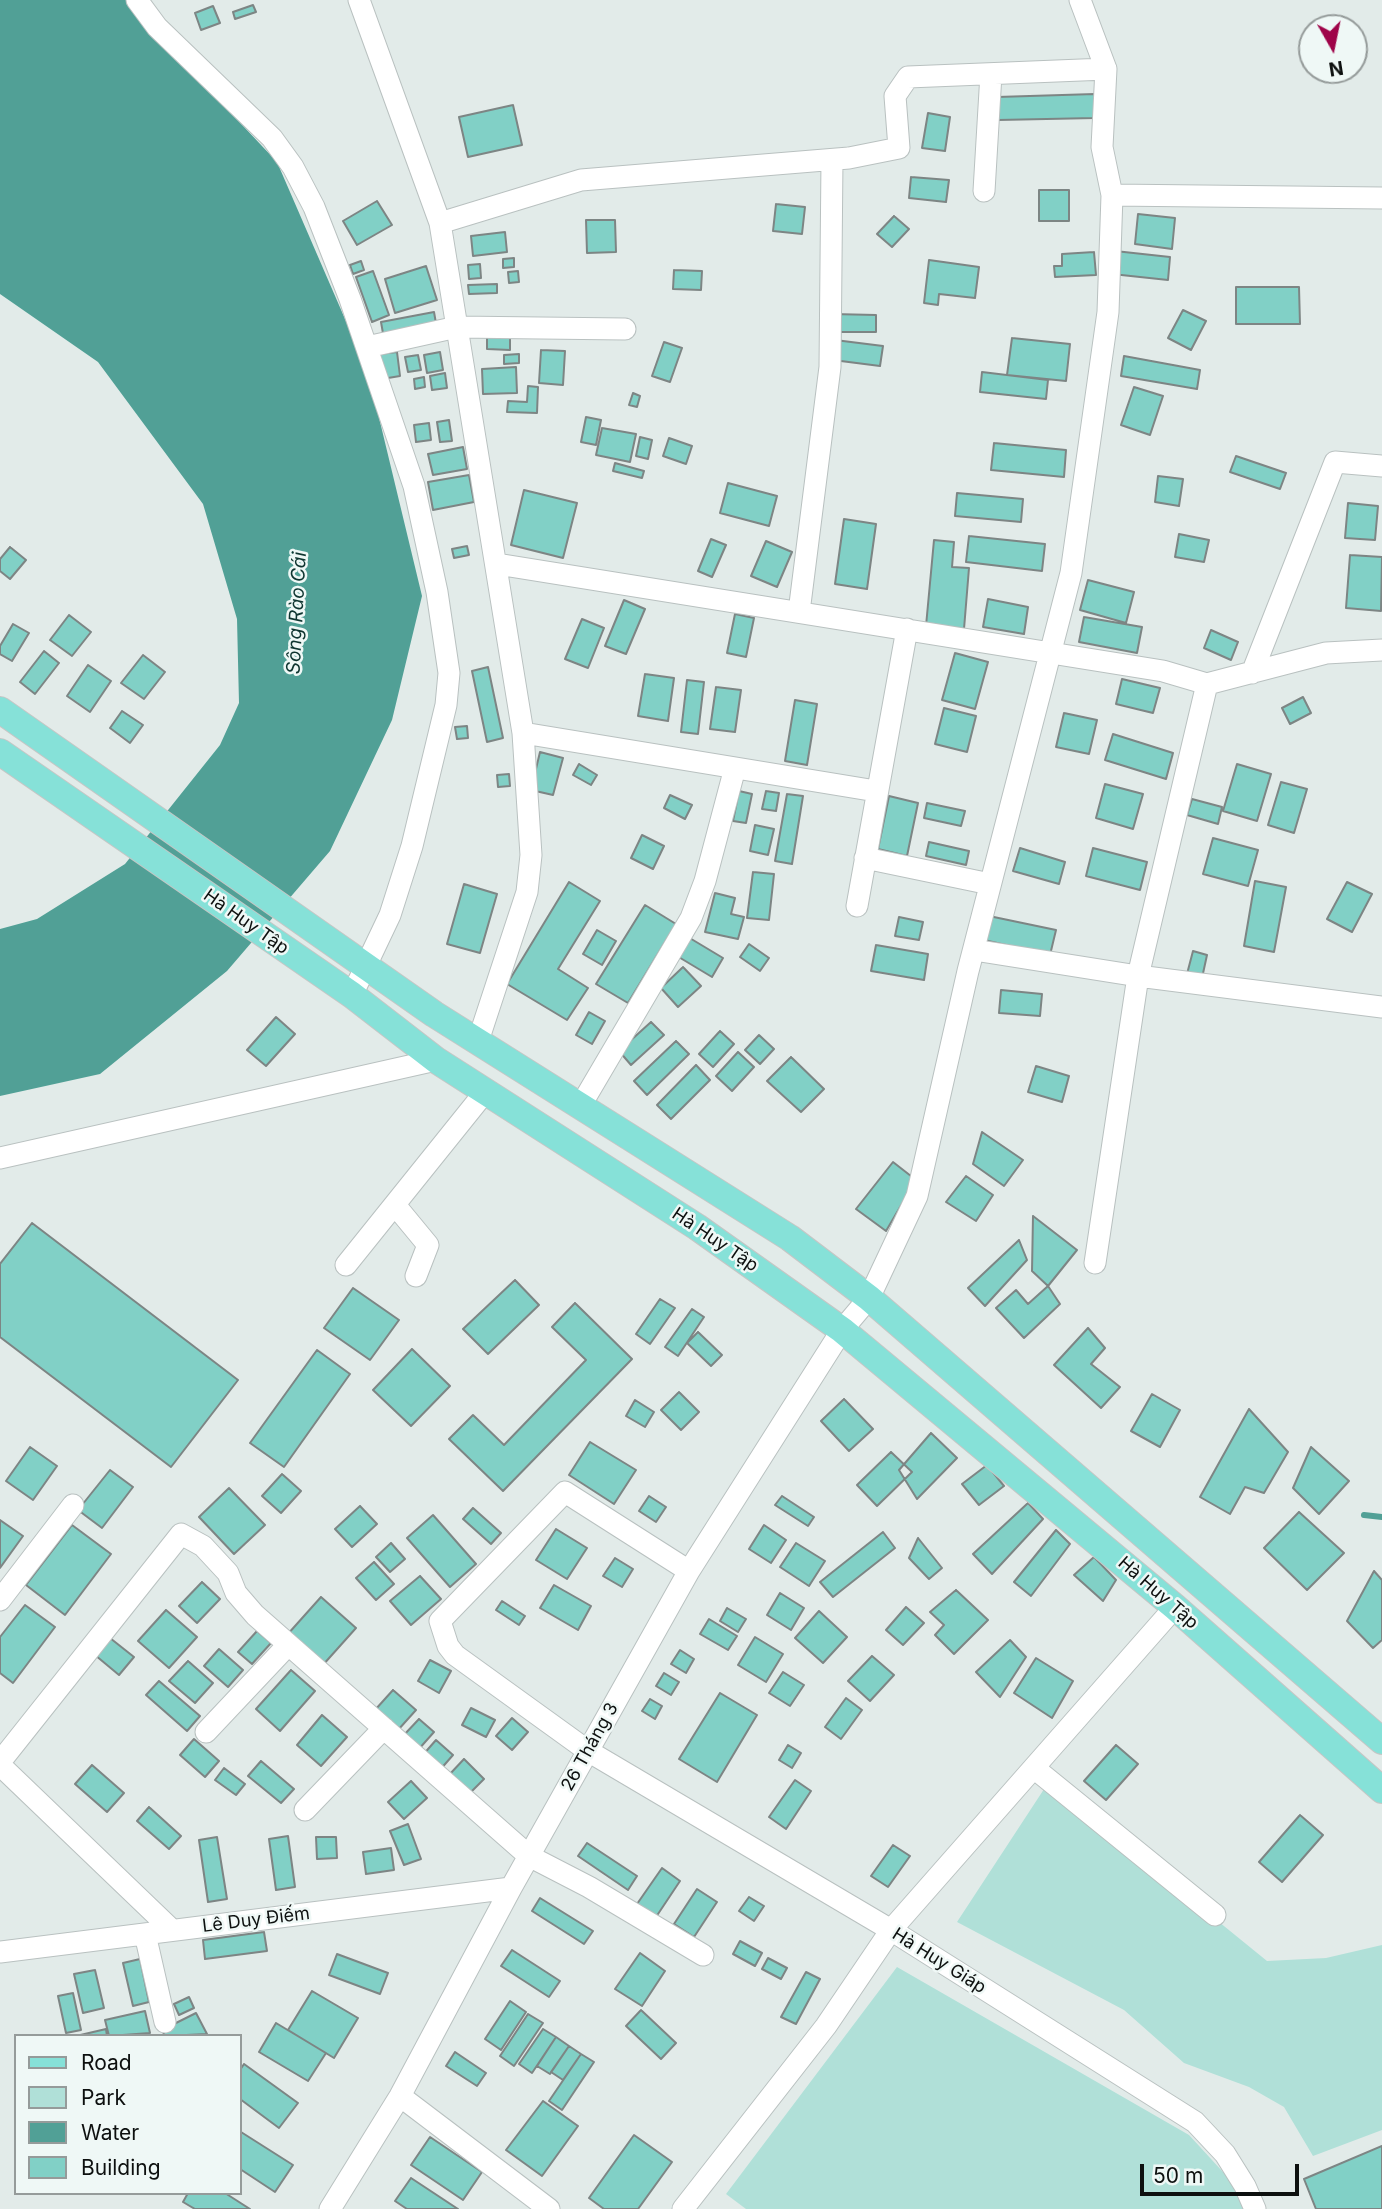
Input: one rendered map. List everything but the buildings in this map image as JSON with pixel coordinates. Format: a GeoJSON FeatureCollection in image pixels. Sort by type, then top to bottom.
{"type":"FeatureCollection","features":[{"type":"Feature","properties":{"kind":"main road","name":"Hà Huy Tập"},"geometry":{"type":"LineString","coordinates":[[0,710],[119,796],[478,1041],[790,1238],[869,1298],[1382,1741]]}},
{"type":"Feature","properties":{"kind":"main road","name":"Hà Huy Tập"},"geometry":{"type":"LineString","coordinates":[[0,752],[352,995],[436,1060],[697,1227],[842,1329],[1175,1607],[1382,1790]]}},
{"type":"Feature","properties":{"kind":"street"},"geometry":{"type":"LineString","coordinates":[[137,0],[157,26],[272,138],[293,167],[314,207],[367,347],[414,486],[444,632],[449,688],[412,846],[390,915],[352,995]]}},
{"type":"Feature","properties":{"kind":"street"},"geometry":{"type":"LineString","coordinates":[[359,0],[440,223],[523,733],[531,855],[527,892],[478,1041]]}},
{"type":"Feature","properties":{"kind":"street"},"geometry":{"type":"LineString","coordinates":[[440,223],[581,180],[832,160],[899,148],[895,96],[908,77],[1105,69],[1080,0]]}},
{"type":"Feature","properties":{"kind":"street","name":"26 Tháng 3"},"geometry":{"type":"LineString","coordinates":[[330,2209],[400,2096],[511,1888],[689,1571],[842,1329],[869,1298],[918,1196],[990,884],[1071,573],[1108,312],[1112,195],[1102,147],[1105,69]]}},
{"type":"Feature","properties":{"kind":"street"},"geometry":{"type":"LineString","coordinates":[[984,191],[990,74]]}},
{"type":"Feature","properties":{"kind":"street"},"geometry":{"type":"LineString","coordinates":[[799,612],[830,367],[832,160]]}},
{"type":"Feature","properties":{"kind":"street"},"geometry":{"type":"LineString","coordinates":[[1112,195],[1382,198]]}},
{"type":"Feature","properties":{"kind":"street"},"geometry":{"type":"LineString","coordinates":[[367,347],[457,327],[625,329]]}},
{"type":"Feature","properties":{"kind":"street"},"geometry":{"type":"LineString","coordinates":[[1252,673],[1335,462],[1382,466]]}},
{"type":"Feature","properties":{"kind":"street"},"geometry":{"type":"LineString","coordinates":[[497,564],[1051,652],[1163,671],[1207,684],[1326,653],[1382,650]]}},
{"type":"Feature","properties":{"kind":"street"},"geometry":{"type":"LineString","coordinates":[[857,906],[907,629]]}},
{"type":"Feature","properties":{"kind":"street"},"geometry":{"type":"LineString","coordinates":[[1095,1263],[1138,976],[1207,684]]}},
{"type":"Feature","properties":{"kind":"street"},"geometry":{"type":"LineString","coordinates":[[523,733],[876,791]]}},
{"type":"Feature","properties":{"kind":"street"},"geometry":{"type":"LineString","coordinates":[[581,1105],[691,918],[705,881],[735,768]]}},
{"type":"Feature","properties":{"kind":"street"},"geometry":{"type":"LineString","coordinates":[[865,858],[990,884]]}},
{"type":"Feature","properties":{"kind":"street"},"geometry":{"type":"LineString","coordinates":[[974,950],[1138,976],[1382,1007]]}},
{"type":"Feature","properties":{"kind":"street"},"geometry":{"type":"LineString","coordinates":[[0,1158],[436,1060]]}},
{"type":"Feature","properties":{"kind":"street"},"geometry":{"type":"LineString","coordinates":[[346,1265],[485,1092]]}},
{"type":"Feature","properties":{"kind":"street"},"geometry":{"type":"LineString","coordinates":[[395,1205],[428,1245],[416,1276]]}},
{"type":"Feature","properties":{"kind":"street","name":"Hà Huy Giáp"},"geometry":{"type":"LineString","coordinates":[[689,1571],[565,1492],[440,1621],[448,1646],[455,1655],[588,1751],[891,1930],[1195,2122],[1225,2154],[1245,2186],[1255,2209]]}},
{"type":"Feature","properties":{"kind":"street"},"geometry":{"type":"LineString","coordinates":[[0,1601],[73,1505]]}},
{"type":"Feature","properties":{"kind":"street"},"geometry":{"type":"LineString","coordinates":[[172,1930],[0,1763],[181,1534],[203,1546],[228,1573],[236,1592],[255,1615],[529,1856],[589,1887],[702,1955]]}},
{"type":"Feature","properties":{"kind":"street"},"geometry":{"type":"LineString","coordinates":[[683,2209],[826,2026],[891,1930],[1175,1607]]}},
{"type":"Feature","properties":{"kind":"street"},"geometry":{"type":"LineString","coordinates":[[206,1732],[288,1645]]}},
{"type":"Feature","properties":{"kind":"street"},"geometry":{"type":"LineString","coordinates":[[306,1810],[384,1728]]}},
{"type":"Feature","properties":{"kind":"street"},"geometry":{"type":"LineString","coordinates":[[1034,1768],[1215,1915]]}},
{"type":"Feature","properties":{"kind":"street","name":"Lê Duy Điếm"},"geometry":{"type":"LineString","coordinates":[[0,1952],[511,1888]]}},
{"type":"Feature","properties":{"kind":"street"},"geometry":{"type":"LineString","coordinates":[[145,1934],[165,2022]]}},
{"type":"Feature","properties":{"kind":"street"},"geometry":{"type":"LineString","coordinates":[[400,2096],[549,2209]]}},
{"type":"Feature","properties":{"kind":"green space"},"geometry":{"type":"Polygon","coordinates":[[[1048,1783],[1267,1961],[1326,1958],[1382,1945],[1382,2130],[1313,2156],[1284,2107],[1249,2087],[1184,2063],[1124,2010],[957,1922],[1048,1783]]]}},
{"type":"Feature","properties":{"kind":"green space"},"geometry":{"type":"Polygon","coordinates":[[[897,1967],[1189,2135],[1234,2184],[1245,2209],[746,2209],[726,2194],[897,1967]]]}},
{"type":"Feature","properties":{"kind":"water","name":"Sông Rào Cái"},"geometry":{"type":"Polygon","coordinates":[[[0,0],[131,0],[152,29],[277,162],[368,372],[422,596],[392,720],[330,851],[227,971],[100,1074],[0,1096],[0,929],[37,919],[125,864],[220,745],[239,703],[237,619],[203,504],[98,362],[0,294],[0,0]]]}},
{"type":"Feature","properties":{"kind":"waterway"},"geometry":{"type":"LineString","coordinates":[[1364,1515],[1382,1517]]}}]}
